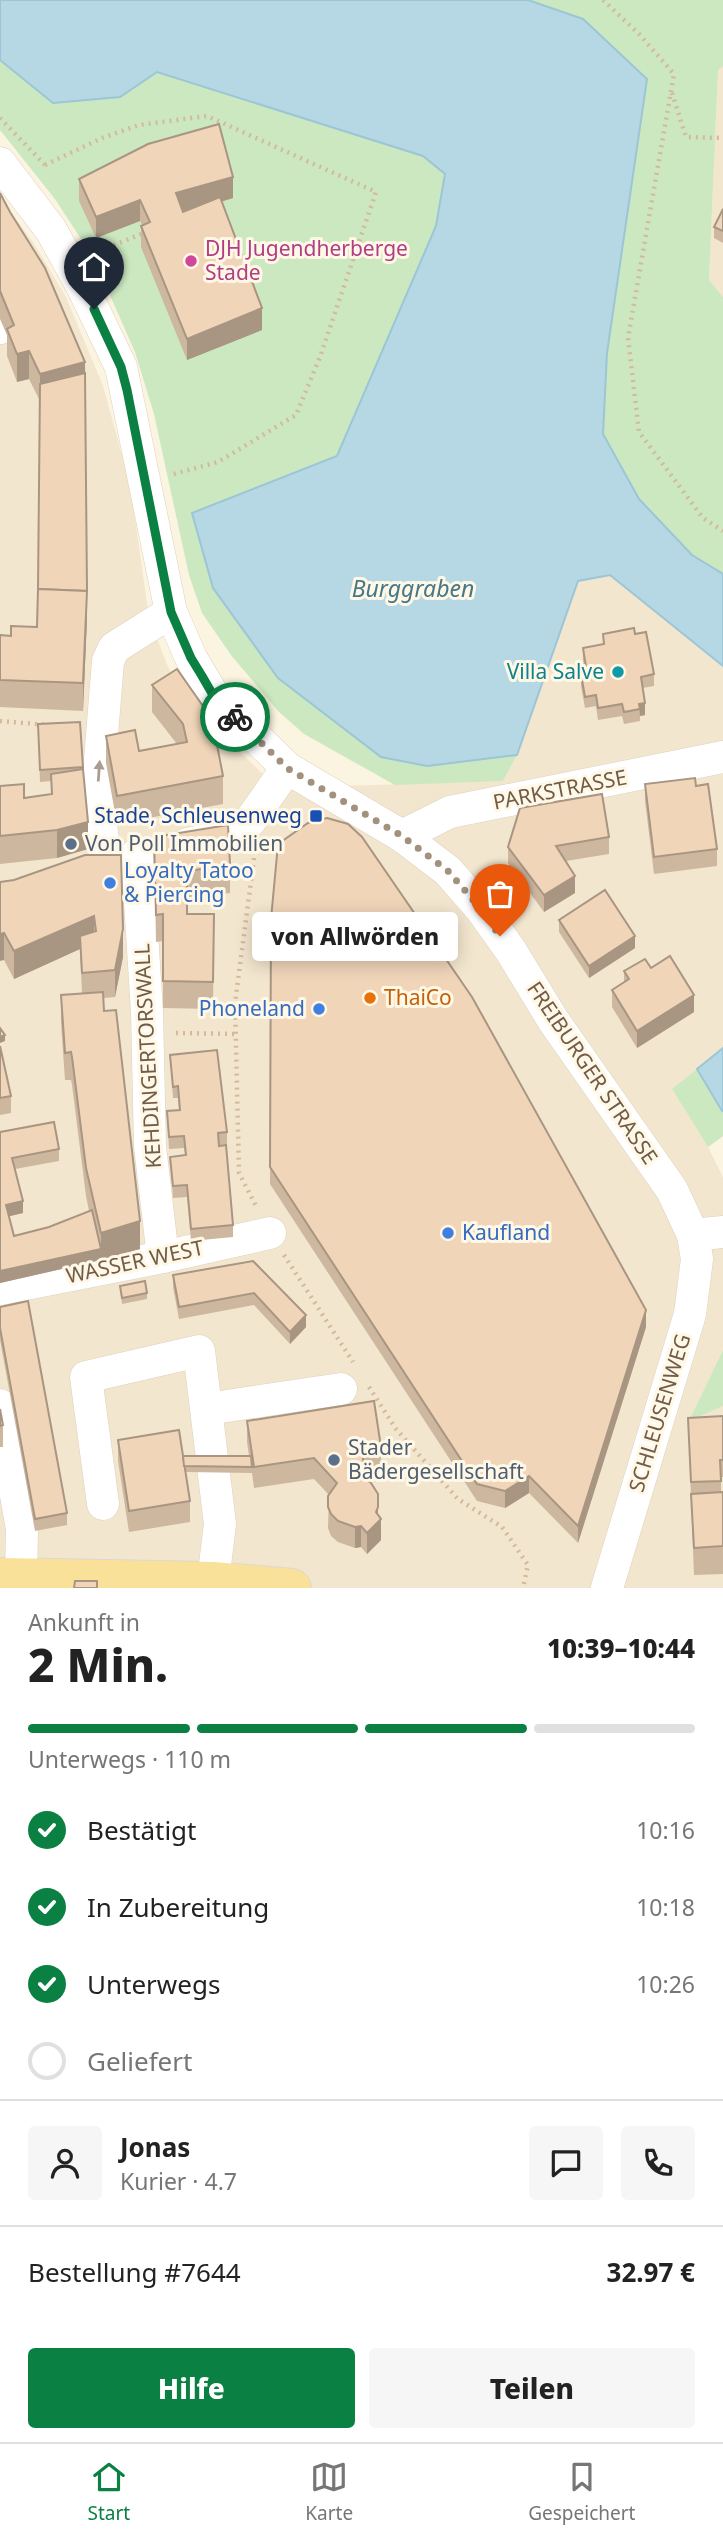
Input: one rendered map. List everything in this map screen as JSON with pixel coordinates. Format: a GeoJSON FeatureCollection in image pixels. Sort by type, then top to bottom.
{"type":"FeatureCollection","features":[{"type":"Feature","properties":{"kind":"main road"},"geometry":{"type":"LineString","coordinates":[[11,1577],[213,1581],[284,1587]]}},
{"type":"Feature","properties":{"kind":"street","name":"FREIBURGER STRASSE"},"geometry":{"type":"LineString","coordinates":[[0,163],[51,230],[71,294],[121,367],[171,612],[191,658],[213,695],[287,768],[402,836],[448,871],[481,909],[511,951],[553,1020],[672,1190],[708,1234]]}},
{"type":"Feature","properties":{"kind":"street"},"geometry":{"type":"LineString","coordinates":[[171,612],[114,648],[108,661],[94,864],[220,837],[250,821],[287,768]]}},
{"type":"Feature","properties":{"kind":"street","name":"PARKSTRASSE"},"geometry":{"type":"LineString","coordinates":[[402,836],[450,812],[723,757]]}},
{"type":"Feature","properties":{"kind":"street","name":"KEHDINGERTORSWALL"},"geometry":{"type":"LineString","coordinates":[[137,855],[150,1146],[163,1257]]}},
{"type":"Feature","properties":{"kind":"street","name":"WASSER WEST"},"geometry":{"type":"LineString","coordinates":[[0,1289],[271,1233]]}},
{"type":"Feature","properties":{"kind":"street"},"geometry":{"type":"LineString","coordinates":[[708,1234],[723,1264]]}},
{"type":"Feature","properties":{"kind":"street","name":"SCHLEUSENWEG"},"geometry":{"type":"LineString","coordinates":[[607,1588],[691,1314],[697,1259],[708,1234]]}},
{"type":"Feature","properties":{"kind":"street"},"geometry":{"type":"LineString","coordinates":[[103,1504],[86,1377],[199,1351],[220,1524],[213,1581]]}},
{"type":"Feature","properties":{"kind":"street"},"geometry":{"type":"LineString","coordinates":[[207,1409],[355,1381]]}},
{"type":"Feature","properties":{"kind":"street"},"geometry":{"type":"LineString","coordinates":[[0,1405],[22,1529],[11,1577]]}},
{"type":"Feature","properties":{"kind":"path"},"geometry":{"type":"LineString","coordinates":[[603,0],[639,34],[674,74],[628,338],[639,432],[704,518],[723,530]]}},
{"type":"Feature","properties":{"kind":"path"},"geometry":{"type":"LineString","coordinates":[[671,91],[686,137],[723,138]]}},
{"type":"Feature","properties":{"kind":"path"},"geometry":{"type":"LineString","coordinates":[[46,165],[102,138],[139,125],[206,116],[376,192],[320,357],[296,415],[218,463],[144,482]]}},
{"type":"Feature","properties":{"kind":"path"},"geometry":{"type":"LineString","coordinates":[[111,245],[145,232]]}},
{"type":"Feature","properties":{"kind":"path"},"geometry":{"type":"LineString","coordinates":[[0,721],[51,725]]}},
{"type":"Feature","properties":{"kind":"path"},"geometry":{"type":"LineString","coordinates":[[250,821],[257,840],[245,913],[235,1003],[239,1173],[355,1381],[458,1499],[502,1527],[528,1565],[523,1588]]}},
{"type":"Feature","properties":{"kind":"path"},"geometry":{"type":"LineString","coordinates":[[147,1032],[236,1034]]}},
{"type":"Feature","properties":{"kind":"shaded area"},"geometry":{"type":"Polygon","coordinates":[[[723,66],[723,297],[709,280],[718,70],[723,66]]]}},
{"type":"Feature","properties":{"kind":"shaded area"},"geometry":{"type":"Polygon","coordinates":[[[0,198],[33,242],[66,297],[103,386],[130,484],[149,618],[168,667],[195,708],[277,788],[503,781],[517,755],[578,581],[610,575],[723,666],[723,1048],[672,1089],[723,1177],[723,1350],[690,1420],[723,1406],[723,1588],[0,1588],[0,198]]]}},
{"type":"Feature","properties":{"kind":"green space"},"geometry":{"type":"Polygon","coordinates":[[[528,0],[723,0],[723,66],[718,70],[709,280],[723,297],[723,574],[692,555],[639,499],[603,434],[607,353],[583,19],[528,0]]]}},
{"type":"Feature","properties":{"kind":"green space"},"geometry":{"type":"Polygon","coordinates":[[[0,60],[53,103],[120,97],[157,71],[424,156],[445,174],[436,226],[337,456],[193,513],[427,766],[517,755],[503,781],[395,785],[304,734],[278,711],[231,655],[202,613],[189,575],[154,414],[135,352],[94,259],[55,199],[0,130],[0,60]]]}},
{"type":"Feature","properties":{"kind":"green space"},"geometry":{"type":"Polygon","coordinates":[[[697,1069],[721,1111],[723,1110],[723,1136],[708,1147],[672,1089],[697,1069]]]}},
{"type":"Feature","properties":{"kind":"green space"},"geometry":{"type":"Polygon","coordinates":[[[723,1350],[723,1406],[689,1421],[723,1350]]]}},
{"type":"Feature","properties":{"kind":"water","name":"Burggraben"},"geometry":{"type":"Polygon","coordinates":[[[0,0],[528,0],[583,19],[647,79],[607,353],[603,434],[639,499],[692,555],[723,574],[723,666],[610,575],[578,581],[517,755],[427,766],[381,757],[278,678],[213,588],[192,513],[337,456],[436,226],[445,174],[423,156],[157,72],[120,97],[53,103],[0,60],[0,0]]]}},
{"type":"Feature","properties":{"kind":"water"},"geometry":{"type":"Polygon","coordinates":[[[723,1048],[723,1110],[722,1111],[697,1069],[723,1048]]]}},
{"type":"Feature","properties":{"kind":"building","name":"DJH Jugendherberge Stade"},"geometry":{"type":"Polygon","coordinates":[[[219,124],[233,177],[176,193],[183,212],[220,197],[262,308],[187,339],[141,226],[150,222],[140,200],[96,217],[79,179],[148,144],[219,124]]]}},
{"type":"Feature","properties":{"kind":"building"},"geometry":{"type":"Polygon","coordinates":[[[0,193],[45,268],[85,362],[40,374],[29,351],[17,354],[7,329],[14,325],[0,291],[0,193]]]}},
{"type":"Feature","properties":{"kind":"building"},"geometry":{"type":"Polygon","coordinates":[[[723,209],[723,231],[714,227],[723,209]]]}},
{"type":"Feature","properties":{"kind":"building"},"geometry":{"type":"Polygon","coordinates":[[[85,373],[87,591],[38,589],[40,384],[85,373]]]}},
{"type":"Feature","properties":{"kind":"building"},"geometry":{"type":"Polygon","coordinates":[[[38,589],[87,591],[83,683],[0,680],[0,635],[11,636],[11,626],[37,627],[38,589]]]}},
{"type":"Feature","properties":{"kind":"building","name":"Villa Salve"},"geometry":{"type":"Polygon","coordinates":[[[634,628],[635,634],[646,632],[654,674],[641,677],[645,703],[639,704],[640,709],[624,712],[622,704],[598,708],[596,695],[585,697],[581,674],[587,673],[583,648],[604,644],[603,634],[634,628]]]}},
{"type":"Feature","properties":{"kind":"building"},"geometry":{"type":"Polygon","coordinates":[[[177,669],[212,719],[223,776],[117,796],[106,736],[135,730],[139,751],[187,742],[183,724],[152,685],[177,669]]]}},
{"type":"Feature","properties":{"kind":"building"},"geometry":{"type":"Polygon","coordinates":[[[80,722],[83,767],[40,770],[38,724],[80,722]]]}},
{"type":"Feature","properties":{"kind":"building"},"geometry":{"type":"Polygon","coordinates":[[[83,769],[88,822],[57,830],[0,836],[0,786],[24,784],[24,798],[52,794],[51,774],[83,769]]]}},
{"type":"Feature","properties":{"kind":"building"},"geometry":{"type":"Polygon","coordinates":[[[695,778],[696,786],[708,784],[717,849],[654,857],[645,784],[695,778]]]}},
{"type":"Feature","properties":{"kind":"building"},"geometry":{"type":"Polygon","coordinates":[[[602,794],[609,837],[556,846],[575,876],[544,895],[508,847],[520,808],[602,794]]]}},
{"type":"Feature","properties":{"kind":"building","name":"Kaufland"},"geometry":{"type":"Polygon","coordinates":[[[327,818],[348,824],[362,837],[472,997],[646,1310],[578,1526],[529,1476],[505,1491],[477,1484],[270,1167],[271,919],[278,844],[308,823],[327,818]]]}},
{"type":"Feature","properties":{"kind":"building"},"geometry":{"type":"Polygon","coordinates":[[[228,825],[230,865],[187,871],[187,914],[214,914],[213,982],[163,981],[163,914],[156,915],[154,837],[228,825]]]}},
{"type":"Feature","properties":{"kind":"building"},"geometry":{"type":"Polygon","coordinates":[[[85,855],[121,855],[123,929],[115,970],[82,973],[80,936],[96,931],[94,916],[14,951],[4,933],[0,934],[0,882],[14,880],[85,855]]]}},
{"type":"Feature","properties":{"kind":"building"},"geometry":{"type":"Polygon","coordinates":[[[605,890],[635,936],[589,966],[559,920],[605,890]]]}},
{"type":"Feature","properties":{"kind":"building"},"geometry":{"type":"Polygon","coordinates":[[[670,956],[694,995],[637,1031],[612,990],[629,979],[624,971],[645,959],[651,968],[670,956]]]}},
{"type":"Feature","properties":{"kind":"building"},"geometry":{"type":"Polygon","coordinates":[[[103,992],[104,1011],[116,1010],[140,1221],[101,1233],[86,1168],[71,1052],[65,1053],[61,995],[103,992]]]}},
{"type":"Feature","properties":{"kind":"building"},"geometry":{"type":"Polygon","coordinates":[[[0,1046],[11,1096],[0,1098],[0,1046]]]}},
{"type":"Feature","properties":{"kind":"building"},"geometry":{"type":"Polygon","coordinates":[[[217,1050],[227,1132],[218,1133],[219,1146],[226,1145],[233,1225],[191,1229],[187,1185],[173,1186],[170,1157],[186,1155],[184,1136],[169,1137],[167,1111],[180,1110],[178,1086],[173,1087],[170,1055],[217,1050]]]}},
{"type":"Feature","properties":{"kind":"building"},"geometry":{"type":"Polygon","coordinates":[[[54,1122],[59,1149],[12,1158],[23,1201],[6,1205],[14,1236],[49,1227],[92,1210],[101,1249],[0,1271],[0,1132],[54,1122]]]}},
{"type":"Feature","properties":{"kind":"building"},"geometry":{"type":"Polygon","coordinates":[[[253,1261],[306,1315],[290,1332],[254,1293],[179,1307],[173,1275],[253,1261]]]}},
{"type":"Feature","properties":{"kind":"building"},"geometry":{"type":"Polygon","coordinates":[[[145,1281],[147,1293],[122,1298],[120,1286],[145,1281]]]}},
{"type":"Feature","properties":{"kind":"building"},"geometry":{"type":"Polygon","coordinates":[[[28,1301],[67,1513],[35,1519],[0,1328],[0,1307],[28,1301]]]}},
{"type":"Feature","properties":{"kind":"building"},"geometry":{"type":"Polygon","coordinates":[[[374,1401],[381,1447],[362,1450],[365,1478],[378,1494],[376,1512],[381,1519],[367,1533],[361,1526],[355,1527],[338,1521],[331,1514],[328,1496],[337,1483],[314,1458],[254,1467],[247,1421],[374,1401]]]}},
{"type":"Feature","properties":{"kind":"building"},"geometry":{"type":"Polygon","coordinates":[[[723,1416],[721,1481],[691,1482],[688,1418],[723,1416]]]}},
{"type":"Feature","properties":{"kind":"building"},"geometry":{"type":"Polygon","coordinates":[[[179,1430],[190,1501],[129,1511],[118,1440],[179,1430]]]}},
{"type":"Feature","properties":{"kind":"building"},"geometry":{"type":"Polygon","coordinates":[[[183,1456],[251,1456],[252,1467],[184,1466],[183,1456]]]}},
{"type":"Feature","properties":{"kind":"building"},"geometry":{"type":"Polygon","coordinates":[[[723,1492],[723,1546],[694,1548],[691,1494],[723,1492]]]}},
{"type":"Feature","properties":{"kind":"building"},"geometry":{"type":"Polygon","coordinates":[[[75,1581],[97,1581],[97,1588],[74,1588],[75,1581]]]}},
{"type":"Feature","properties":{"kind":"way so far"},"geometry":{"type":"LineString","coordinates":[[235,717],[287,768],[402,836],[448,871],[500,936]]}},
{"type":"Feature","properties":{"kind":"place","name":"DJH Jugendherberge Stade"},"geometry":{"type":"Point","coordinates":[191,261]}},
{"type":"Feature","properties":{"kind":"place","name":"Villa Salve"},"geometry":{"type":"Point","coordinates":[618,672]}},
{"type":"Feature","properties":{"kind":"place","name":"Stade, Schleusenweg"},"geometry":{"type":"Point","coordinates":[316,816]}},
{"type":"Feature","properties":{"kind":"place","name":"Von Poll Immobilien"},"geometry":{"type":"Point","coordinates":[71,844]}},
{"type":"Feature","properties":{"kind":"place","name":"Loyalty Tatoo & Piercing"},"geometry":{"type":"Point","coordinates":[110,883]}},
{"type":"Feature","properties":{"kind":"place","name":"von Allwörden"},"geometry":{"type":"Point","coordinates":[500,936]}},
{"type":"Feature","properties":{"kind":"place","name":"ThaiCo"},"geometry":{"type":"Point","coordinates":[370,998]}},
{"type":"Feature","properties":{"kind":"place","name":"Phoneland"},"geometry":{"type":"Point","coordinates":[319,1009]}},
{"type":"Feature","properties":{"kind":"place","name":"Kaufland"},"geometry":{"type":"Point","coordinates":[448,1233]}},
{"type":"Feature","properties":{"kind":"place","name":"Stader Bädergesellschaft"},"geometry":{"type":"Point","coordinates":[334,1460]}},
{"type":"Feature","properties":{"kind":"route"},"geometry":{"type":"LineString","coordinates":[[94,309],[121,367],[127,390],[171,612],[191,658],[213,695],[235,717]]}}]}
